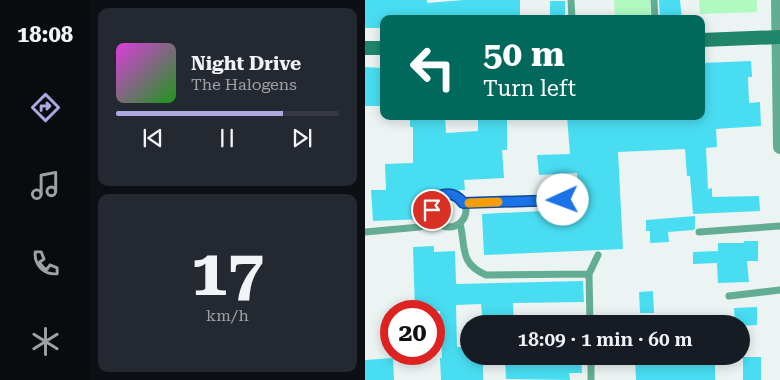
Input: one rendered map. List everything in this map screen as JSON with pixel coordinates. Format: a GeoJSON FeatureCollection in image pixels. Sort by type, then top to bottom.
{"type":"FeatureCollection","features":[{"type":"Feature","properties":{"kind":"main road"},"geometry":{"type":"LineString","coordinates":[[705,40],[780,37]]}},
{"type":"Feature","properties":{"kind":"main road"},"geometry":{"type":"LineString","coordinates":[[365,48],[380,48]]}},
{"type":"Feature","properties":{"kind":"street"},"geometry":{"type":"LineString","coordinates":[[778,0],[780,147]]}},
{"type":"Feature","properties":{"kind":"lane"},"geometry":{"type":"LineString","coordinates":[[571,0],[572,15]]}},
{"type":"Feature","properties":{"kind":"lane"},"geometry":{"type":"LineString","coordinates":[[654,0],[655,15]]}},
{"type":"Feature","properties":{"kind":"lane"},"geometry":{"type":"LineString","coordinates":[[460,223],[450,227],[436,221],[433,216],[433,205],[439,196],[456,195],[463,203],[465,213],[460,223],[466,260],[472,268],[486,275],[589,274]]}},
{"type":"Feature","properties":{"kind":"lane"},"geometry":{"type":"LineString","coordinates":[[463,203],[563,200]]}},
{"type":"Feature","properties":{"kind":"lane"},"geometry":{"type":"LineString","coordinates":[[365,232],[420,227],[436,221]]}},
{"type":"Feature","properties":{"kind":"lane"},"geometry":{"type":"LineString","coordinates":[[699,232],[780,226]]}},
{"type":"Feature","properties":{"kind":"lane"},"geometry":{"type":"LineString","coordinates":[[590,315],[589,274],[598,255]]}},
{"type":"Feature","properties":{"kind":"lane"},"geometry":{"type":"LineString","coordinates":[[729,296],[780,290]]}},
{"type":"Feature","properties":{"kind":"lane"},"geometry":{"type":"LineString","coordinates":[[591,365],[591,380]]}},
{"type":"Feature","properties":{"kind":"green space"},"geometry":{"type":"Polygon","coordinates":[[[614,0],[650,0],[651,15],[615,15],[614,0]]]}},
{"type":"Feature","properties":{"kind":"green space"},"geometry":{"type":"Polygon","coordinates":[[[699,0],[757,0],[757,12],[700,14],[699,0]]]}},
{"type":"Feature","properties":{"kind":"building"},"geometry":{"type":"Polygon","coordinates":[[[365,0],[427,0],[427,3],[464,0],[520,0],[520,15],[380,15],[380,28],[365,28],[365,0]]]}},
{"type":"Feature","properties":{"kind":"building"},"geometry":{"type":"Polygon","coordinates":[[[659,0],[680,0],[682,15],[660,15],[659,0]]]}},
{"type":"Feature","properties":{"kind":"building"},"geometry":{"type":"Polygon","coordinates":[[[550,1],[565,1],[565,15],[550,15],[550,1]]]}},
{"type":"Feature","properties":{"kind":"building"},"geometry":{"type":"Polygon","coordinates":[[[751,61],[752,77],[748,77],[749,103],[760,102],[761,126],[716,129],[717,147],[706,148],[708,189],[712,188],[712,197],[759,196],[760,211],[693,214],[690,176],[687,176],[685,149],[618,152],[623,249],[484,255],[482,214],[579,209],[577,173],[539,175],[537,155],[570,154],[567,120],[705,120],[705,63],[751,61]]]}},
{"type":"Feature","properties":{"kind":"building"},"geometry":{"type":"Polygon","coordinates":[[[365,67],[380,68],[380,106],[365,106],[365,67]]]}},
{"type":"Feature","properties":{"kind":"building"},"geometry":{"type":"Polygon","coordinates":[[[410,120],[445,120],[446,133],[478,131],[478,120],[507,120],[507,150],[502,150],[504,178],[464,180],[465,190],[424,192],[425,219],[373,221],[371,190],[386,190],[385,164],[413,163],[413,127],[410,127],[410,120]]]}},
{"type":"Feature","properties":{"kind":"building"},"geometry":{"type":"Polygon","coordinates":[[[695,216],[694,230],[668,232],[669,242],[650,243],[650,231],[646,231],[646,220],[695,216]]]}},
{"type":"Feature","properties":{"kind":"building"},"geometry":{"type":"Polygon","coordinates":[[[744,241],[758,241],[758,261],[747,261],[749,282],[718,283],[717,263],[693,264],[693,252],[718,251],[718,243],[744,243],[744,241]]]}},
{"type":"Feature","properties":{"kind":"building"},"geometry":{"type":"Polygon","coordinates":[[[434,246],[434,252],[455,251],[456,284],[583,281],[584,302],[513,303],[514,315],[482,315],[481,304],[456,305],[457,347],[460,347],[460,365],[483,365],[483,380],[441,380],[440,365],[445,365],[445,300],[415,300],[413,247],[434,246]]]}},
{"type":"Feature","properties":{"kind":"building"},"geometry":{"type":"Polygon","coordinates":[[[653,291],[654,313],[640,313],[639,292],[653,291]]]}},
{"type":"Feature","properties":{"kind":"building"},"geometry":{"type":"Polygon","coordinates":[[[757,307],[757,325],[750,325],[750,315],[734,315],[734,308],[757,307]]]}},
{"type":"Feature","properties":{"kind":"building"},"geometry":{"type":"Polygon","coordinates":[[[750,357],[761,357],[761,380],[743,380],[743,365],[750,365],[750,357]]]}},
{"type":"Feature","properties":{"kind":"building"},"geometry":{"type":"Polygon","coordinates":[[[380,359],[380,365],[393,365],[394,380],[365,380],[365,360],[380,359]]]}},
{"type":"Feature","properties":{"kind":"building"},"geometry":{"type":"Polygon","coordinates":[[[505,365],[582,365],[582,373],[569,373],[570,380],[506,379],[505,365]]]}},
{"type":"Feature","properties":{"kind":"building"},"geometry":{"type":"Polygon","coordinates":[[[635,365],[715,365],[715,380],[636,380],[635,365]]]}},
{"type":"Feature","properties":{"kind":"slow traffic"},"geometry":{"type":"LineString","coordinates":[[469,203],[498,202]]}},
{"type":"Feature","properties":{"kind":"route"},"geometry":{"type":"LineString","coordinates":[[432,210],[435,200],[445,194],[456,195],[463,203],[563,200]]}}]}
